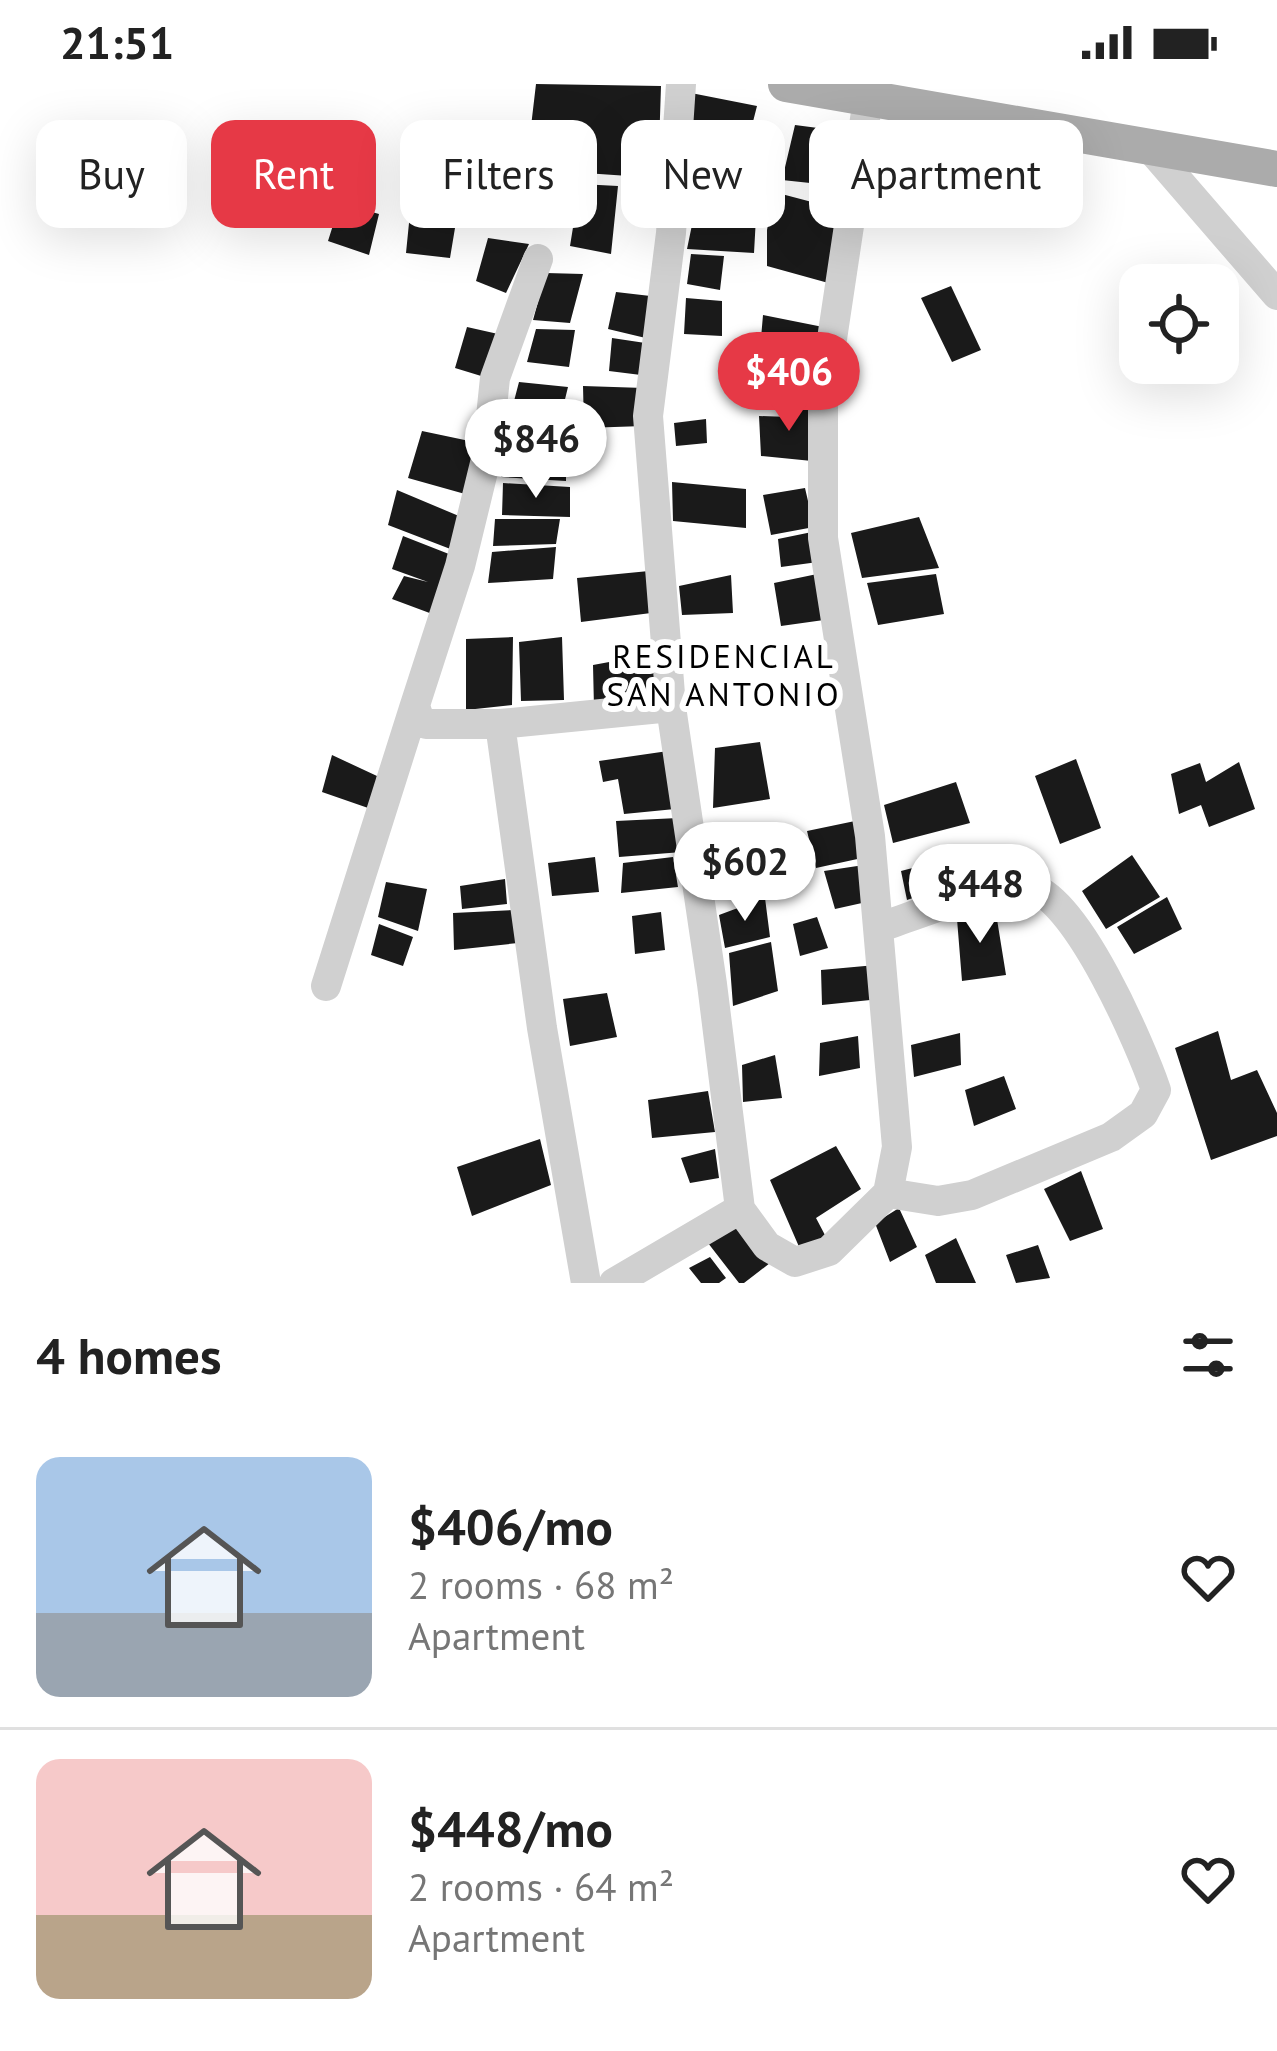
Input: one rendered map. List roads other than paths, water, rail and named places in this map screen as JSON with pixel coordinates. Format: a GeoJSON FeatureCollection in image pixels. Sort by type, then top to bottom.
{"type":"FeatureCollection","features":[{"type":"Feature","properties":{"kind":"main road"},"geometry":{"type":"LineString","coordinates":[[786,84],[1277,169]]}},
{"type":"Feature","properties":{"kind":"street"},"geometry":{"type":"LineString","coordinates":[[681,84],[671,233],[648,416],[671,707],[740,1209],[767,1246],[795,1262],[829,1251],[888,1193],[896,1148],[870,836],[823,538],[823,399],[868,99]]}},
{"type":"Feature","properties":{"kind":"street"},"geometry":{"type":"LineString","coordinates":[[1149,147],[1277,296]]}},
{"type":"Feature","properties":{"kind":"street"},"geometry":{"type":"LineString","coordinates":[[326,986],[460,566],[487,455],[495,378],[538,259]]}},
{"type":"Feature","properties":{"kind":"street"},"geometry":{"type":"LineString","coordinates":[[415,705],[426,724],[500,724],[671,707]]}},
{"type":"Feature","properties":{"kind":"street"},"geometry":{"type":"LineString","coordinates":[[500,724],[542,1028],[586,1283]]}},
{"type":"Feature","properties":{"kind":"street"},"geometry":{"type":"LineString","coordinates":[[878,928],[1002,888],[1034,888],[1068,916],[1124,1012],[1156,1090],[1143,1114],[1111,1137],[973,1195],[938,1201],[888,1193]]}},
{"type":"Feature","properties":{"kind":"street"},"geometry":{"type":"LineString","coordinates":[[614,1283],[740,1209]]}},
{"type":"Feature","properties":{"kind":"district","name":"RESIDENCIAL SAN ANTONIO"},"geometry":{"type":"Point","coordinates":[724,674]}}]}
